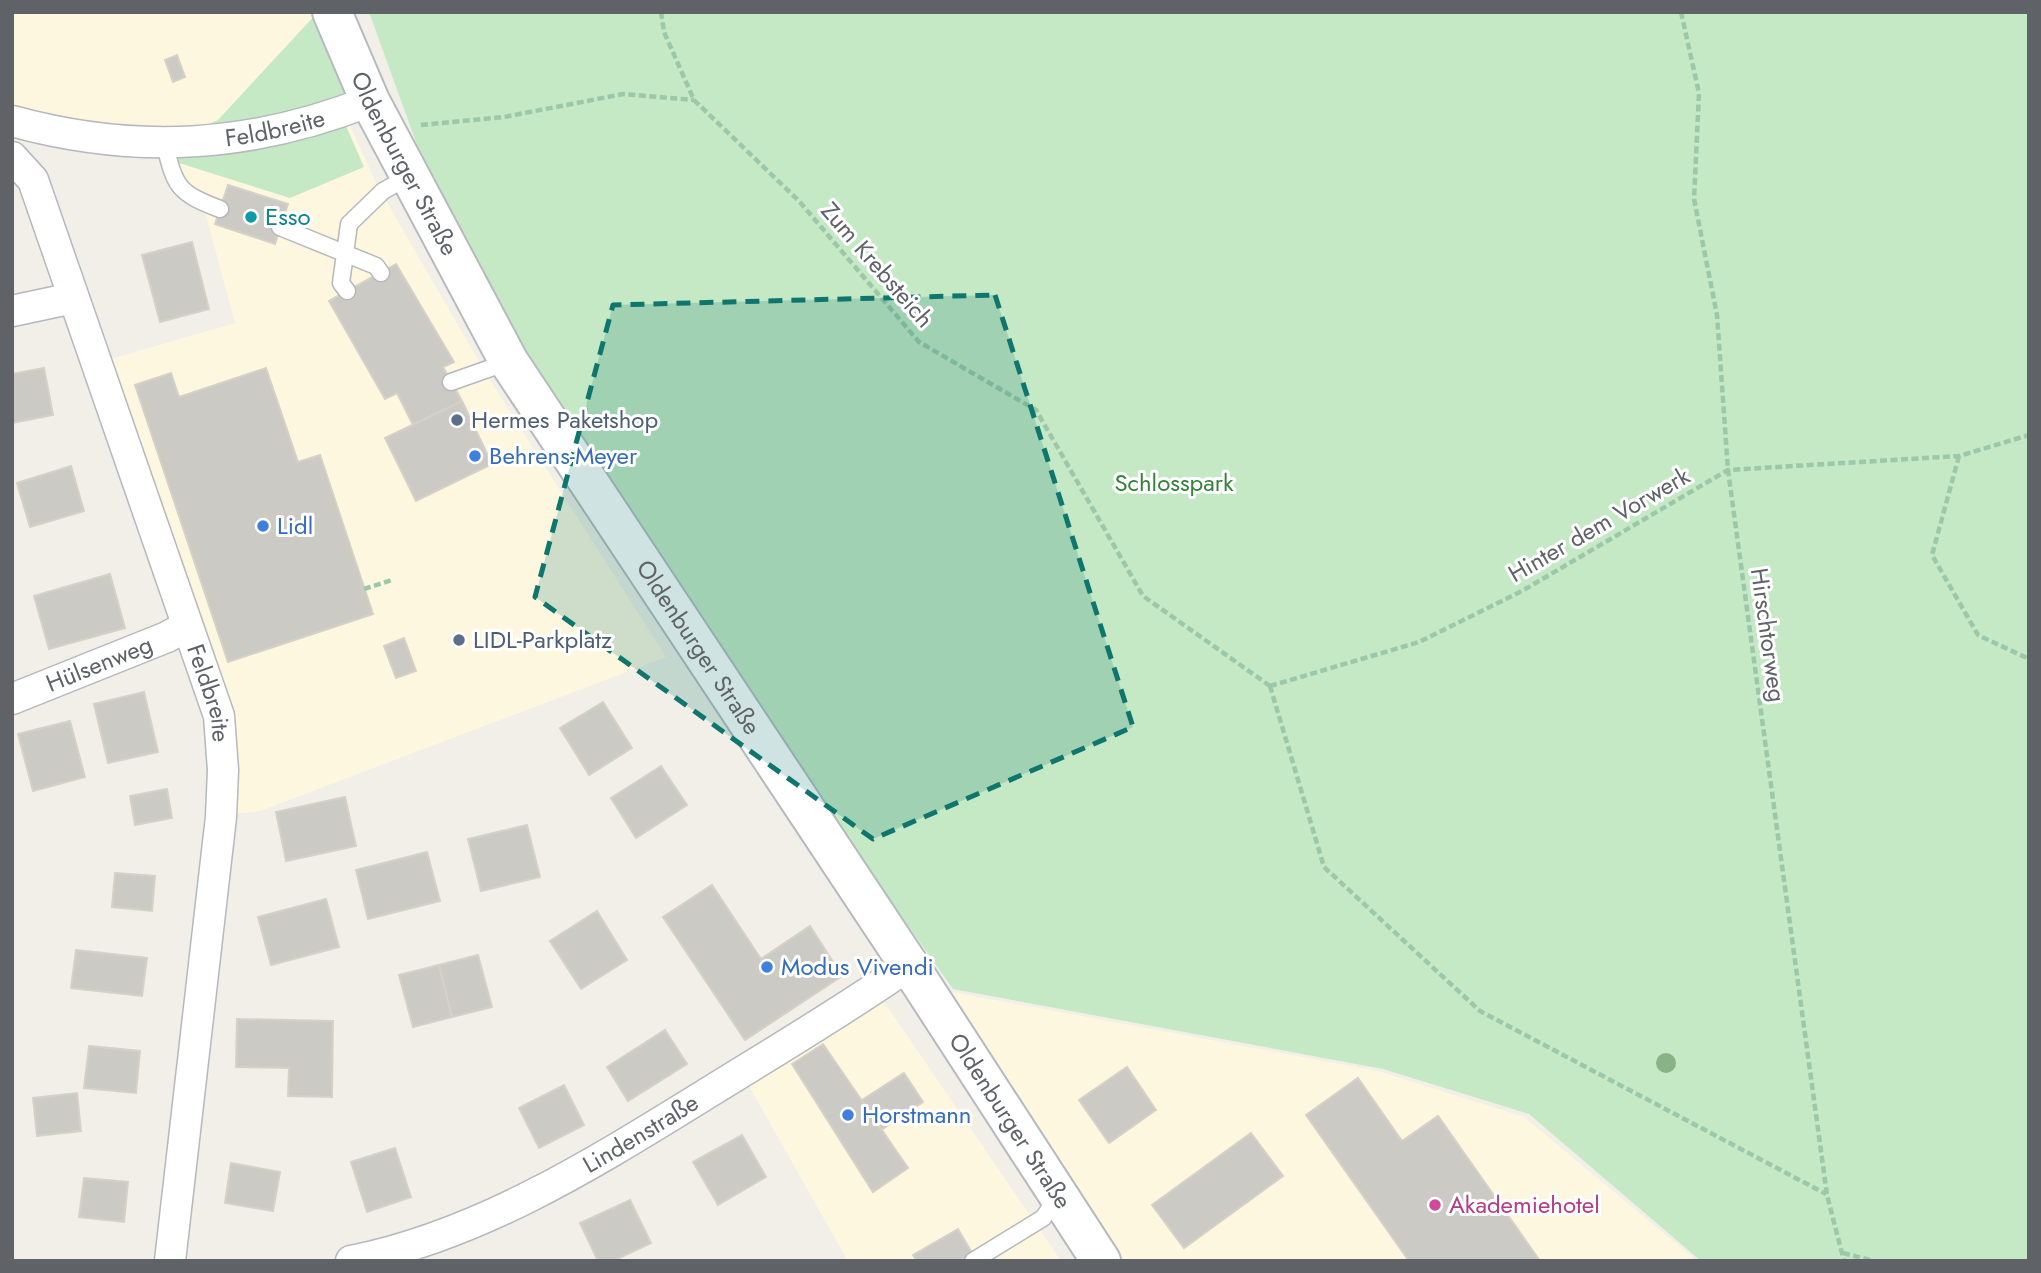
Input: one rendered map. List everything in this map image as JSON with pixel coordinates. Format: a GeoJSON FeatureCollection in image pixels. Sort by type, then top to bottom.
{"type":"FeatureCollection","features":[{"type":"Feature","properties":{"kind":"street","name":"Oldenburger Straße"},"geometry":{"type":"LineString","coordinates":[[332,12],[377,114],[509,362],[909,965],[1101,1261]]}},
{"type":"Feature","properties":{"kind":"street","name":"Feldbreite"},"geometry":{"type":"LineString","coordinates":[[12,121],[65,135],[165,145],[245,138],[325,117],[377,114]]}},
{"type":"Feature","properties":{"kind":"street","name":"Feldbreite"},"geometry":{"type":"LineString","coordinates":[[12,157],[33,180],[219,716],[223,770],[221,817],[170,1261]]}},
{"type":"Feature","properties":{"kind":"street"},"geometry":{"type":"LineString","coordinates":[[12,311],[73,298]]}},
{"type":"Feature","properties":{"kind":"street","name":"Hülsenweg"},"geometry":{"type":"LineString","coordinates":[[12,699],[167,637],[187,626]]}},
{"type":"Feature","properties":{"kind":"street","name":"Lindenstraße"},"geometry":{"type":"LineString","coordinates":[[351,1261],[435,1238],[473,1222],[613,1151],[909,965]]}},
{"type":"Feature","properties":{"kind":"lane"},"geometry":{"type":"LineString","coordinates":[[165,145],[174,181],[195,199],[220,209]]}},
{"type":"Feature","properties":{"kind":"lane"},"geometry":{"type":"LineString","coordinates":[[347,292],[341,283],[349,224],[383,191],[410,176]]}},
{"type":"Feature","properties":{"kind":"lane"},"geometry":{"type":"LineString","coordinates":[[280,227],[376,266],[381,273]]}},
{"type":"Feature","properties":{"kind":"lane"},"geometry":{"type":"LineString","coordinates":[[451,382],[509,362]]}},
{"type":"Feature","properties":{"kind":"lane"},"geometry":{"type":"LineString","coordinates":[[974,1261],[1043,1218],[1058,1197]]}},
{"type":"Feature","properties":{"kind":"path","name":"Zum Krebsteich"},"geometry":{"type":"LineString","coordinates":[[661,12],[664,32],[694,100],[799,201],[919,342],[1036,410],[1143,596],[1270,686]]}},
{"type":"Feature","properties":{"kind":"path","name":"Hirschtorweg"},"geometry":{"type":"LineString","coordinates":[[1681,12],[1699,93],[1693,199],[1717,315],[1728,470],[1826,1195],[1844,1261]]}},
{"type":"Feature","properties":{"kind":"path"},"geometry":{"type":"LineString","coordinates":[[377,114],[504,117],[623,94],[694,100]]}},
{"type":"Feature","properties":{"kind":"path","name":"Hinter dem Vorwerk"},"geometry":{"type":"LineString","coordinates":[[1270,686],[1419,642],[1522,591],[1728,470],[1959,456],[2029,435]]}},
{"type":"Feature","properties":{"kind":"path"},"geometry":{"type":"LineString","coordinates":[[1959,456],[1932,555],[1978,635],[2029,659]]}},
{"type":"Feature","properties":{"kind":"path"},"geometry":{"type":"LineString","coordinates":[[364,589],[392,580]]}},
{"type":"Feature","properties":{"kind":"path"},"geometry":{"type":"LineString","coordinates":[[1270,686],[1324,867],[1471,1002],[1493,1018],[1826,1195]]}},
{"type":"Feature","properties":{"kind":"path"},"geometry":{"type":"LineString","coordinates":[[1843,1253],[1874,1261]]}},
{"type":"Feature","properties":{"kind":"highlighted area"},"geometry":{"type":"Polygon","coordinates":[[[995,295],[1133,727],[873,839],[535,597],[613,305],[995,295]]]}},
{"type":"Feature","properties":{"kind":"shaded area"},"geometry":{"type":"Polygon","coordinates":[[[12,12],[318,12],[218,120],[165,145],[12,121],[12,12]]]}},
{"type":"Feature","properties":{"kind":"shaded area"},"geometry":{"type":"Polygon","coordinates":[[[345,115],[378,187],[488,377],[666,657],[260,811],[231,814],[223,715],[101,362],[235,323],[206,215],[170,184],[165,156],[345,115]]]}},
{"type":"Feature","properties":{"kind":"shaded area"},"geometry":{"type":"Polygon","coordinates":[[[874,987],[1061,1261],[848,1261],[745,1079],[874,987]]]}},
{"type":"Feature","properties":{"kind":"shaded area"},"geometry":{"type":"Polygon","coordinates":[[[952,992],[1378,1071],[1524,1117],[1697,1261],[1124,1261],[952,992]]]}},
{"type":"Feature","properties":{"kind":"green space"},"geometry":{"type":"Polygon","coordinates":[[[318,12],[370,101],[165,145],[218,120],[318,12]]]}},
{"type":"Feature","properties":{"kind":"green space","name":"Schlosspark"},"geometry":{"type":"Polygon","coordinates":[[[369,12],[2029,12],[2029,1261],[1701,1261],[1529,1114],[1383,1069],[953,989],[795,766],[523,355],[426,170],[369,12]]]}},
{"type":"Feature","properties":{"kind":"green space"},"geometry":{"type":"Polygon","coordinates":[[[343,119],[364,167],[290,198],[179,163],[176,151],[343,119]]]}},
{"type":"Feature","properties":{"kind":"building"},"geometry":{"type":"Polygon","coordinates":[[[177,55],[185,77],[173,82],[165,60],[177,55]]]}},
{"type":"Feature","properties":{"kind":"building","name":"Esso"},"geometry":{"type":"Polygon","coordinates":[[[228,185],[288,204],[275,244],[215,224],[228,185]]]}},
{"type":"Feature","properties":{"kind":"building"},"geometry":{"type":"Polygon","coordinates":[[[192,242],[209,309],[160,322],[142,255],[192,242]]]}},
{"type":"Feature","properties":{"kind":"building"},"geometry":{"type":"Polygon","coordinates":[[[396,264],[454,362],[443,367],[462,401],[413,425],[397,393],[385,399],[329,301],[396,264]]]}},
{"type":"Feature","properties":{"kind":"building"},"geometry":{"type":"Polygon","coordinates":[[[44,368],[53,415],[12,423],[12,374],[44,368]]]}},
{"type":"Feature","properties":{"kind":"building","name":"Lidl"},"geometry":{"type":"Polygon","coordinates":[[[266,368],[298,462],[320,455],[373,614],[228,662],[135,385],[171,373],[179,397],[266,368]]]}},
{"type":"Feature","properties":{"kind":"building"},"geometry":{"type":"Polygon","coordinates":[[[462,401],[492,464],[416,501],[385,438],[462,401]]]}},
{"type":"Feature","properties":{"kind":"building"},"geometry":{"type":"Polygon","coordinates":[[[71,466],[84,511],[30,527],[17,483],[71,466]]]}},
{"type":"Feature","properties":{"kind":"building"},"geometry":{"type":"Polygon","coordinates":[[[110,574],[125,628],[49,649],[34,596],[110,574]]]}},
{"type":"Feature","properties":{"kind":"building"},"geometry":{"type":"Polygon","coordinates":[[[404,638],[416,671],[396,678],[384,646],[404,638]]]}},
{"type":"Feature","properties":{"kind":"building"},"geometry":{"type":"Polygon","coordinates":[[[144,692],[158,752],[108,763],[94,704],[144,692]]]}},
{"type":"Feature","properties":{"kind":"building"},"geometry":{"type":"Polygon","coordinates":[[[603,702],[632,748],[589,775],[560,728],[603,702]]]}},
{"type":"Feature","properties":{"kind":"building"},"geometry":{"type":"Polygon","coordinates":[[[70,721],[85,777],[33,791],[18,734],[70,721]]]}},
{"type":"Feature","properties":{"kind":"building"},"geometry":{"type":"Polygon","coordinates":[[[661,766],[687,805],[636,838],[611,798],[661,766]]]}},
{"type":"Feature","properties":{"kind":"building"},"geometry":{"type":"Polygon","coordinates":[[[167,789],[172,818],[135,825],[130,796],[167,789]]]}},
{"type":"Feature","properties":{"kind":"building"},"geometry":{"type":"Polygon","coordinates":[[[345,797],[356,846],[286,861],[276,812],[345,797]]]}},
{"type":"Feature","properties":{"kind":"building"},"geometry":{"type":"Polygon","coordinates":[[[527,825],[540,877],[481,891],[468,839],[527,825]]]}},
{"type":"Feature","properties":{"kind":"building"},"geometry":{"type":"Polygon","coordinates":[[[427,852],[440,901],[368,919],[356,870],[427,852]]]}},
{"type":"Feature","properties":{"kind":"building"},"geometry":{"type":"Polygon","coordinates":[[[115,873],[155,876],[152,911],[112,907],[115,873]]]}},
{"type":"Feature","properties":{"kind":"building","name":"Modus Vivendi"},"geometry":{"type":"Polygon","coordinates":[[[712,885],[761,959],[810,926],[842,976],[745,1040],[663,917],[712,885]]]}},
{"type":"Feature","properties":{"kind":"building"},"geometry":{"type":"Polygon","coordinates":[[[326,899],[339,947],[271,965],[258,917],[326,899]]]}},
{"type":"Feature","properties":{"kind":"building"},"geometry":{"type":"Polygon","coordinates":[[[597,911],[627,960],[581,989],[550,941],[597,911]]]}},
{"type":"Feature","properties":{"kind":"building"},"geometry":{"type":"Polygon","coordinates":[[[76,950],[147,958],[142,996],[71,988],[76,950]]]}},
{"type":"Feature","properties":{"kind":"building"},"geometry":{"type":"Polygon","coordinates":[[[478,955],[492,1007],[452,1017],[439,965],[478,955]]]}},
{"type":"Feature","properties":{"kind":"building"},"geometry":{"type":"Polygon","coordinates":[[[439,965],[452,1017],[413,1027],[399,975],[439,965]]]}},
{"type":"Feature","properties":{"kind":"building"},"geometry":{"type":"Polygon","coordinates":[[[237,1019],[333,1021],[332,1097],[288,1096],[289,1068],[236,1067],[237,1019]]]}},
{"type":"Feature","properties":{"kind":"building"},"geometry":{"type":"Polygon","coordinates":[[[665,1030],[687,1064],[628,1101],[607,1067],[665,1030]]]}},
{"type":"Feature","properties":{"kind":"building","name":"Horstmann"},"geometry":{"type":"Polygon","coordinates":[[[823,1044],[908,1168],[873,1192],[792,1064],[823,1044]]]}},
{"type":"Feature","properties":{"kind":"building"},"geometry":{"type":"Polygon","coordinates":[[[89,1046],[140,1051],[136,1093],[84,1088],[89,1046]]]}},
{"type":"Feature","properties":{"kind":"building"},"geometry":{"type":"Polygon","coordinates":[[[1127,1067],[1156,1110],[1109,1143],[1079,1100],[1127,1067]]]}},
{"type":"Feature","properties":{"kind":"building"},"geometry":{"type":"Polygon","coordinates":[[[904,1073],[923,1102],[881,1130],[862,1100],[904,1073]]]}},
{"type":"Feature","properties":{"kind":"building","name":"Akademiehotel"},"geometry":{"type":"Polygon","coordinates":[[[1358,1078],[1402,1141],[1438,1116],[1540,1261],[1409,1261],[1306,1115],[1358,1078]]]}},
{"type":"Feature","properties":{"kind":"building"},"geometry":{"type":"Polygon","coordinates":[[[564,1085],[584,1125],[539,1148],[519,1108],[564,1085]]]}},
{"type":"Feature","properties":{"kind":"building"},"geometry":{"type":"Polygon","coordinates":[[[77,1093],[81,1131],[37,1136],[33,1098],[77,1093]]]}},
{"type":"Feature","properties":{"kind":"building"},"geometry":{"type":"Polygon","coordinates":[[[1251,1133],[1283,1176],[1184,1248],[1152,1205],[1251,1133]]]}},
{"type":"Feature","properties":{"kind":"building"},"geometry":{"type":"Polygon","coordinates":[[[742,1135],[766,1177],[718,1205],[693,1162],[742,1135]]]}},
{"type":"Feature","properties":{"kind":"building"},"geometry":{"type":"Polygon","coordinates":[[[395,1148],[411,1197],[367,1212],[351,1162],[395,1148]]]}},
{"type":"Feature","properties":{"kind":"building"},"geometry":{"type":"Polygon","coordinates":[[[231,1163],[280,1172],[273,1211],[225,1203],[231,1163]]]}},
{"type":"Feature","properties":{"kind":"building"},"geometry":{"type":"Polygon","coordinates":[[[84,1178],[128,1182],[124,1222],[79,1217],[84,1178]]]}},
{"type":"Feature","properties":{"kind":"building"},"geometry":{"type":"Polygon","coordinates":[[[630,1200],[651,1243],[613,1261],[598,1261],[580,1223],[630,1200]]]}},
{"type":"Feature","properties":{"kind":"building"},"geometry":{"type":"Polygon","coordinates":[[[958,1229],[972,1253],[959,1261],[917,1261],[913,1255],[958,1229]]]}},
{"type":"Feature","properties":{"kind":"place","name":"Esso"},"geometry":{"type":"Point","coordinates":[251,217]}},
{"type":"Feature","properties":{"kind":"place","name":"Hermes Paketshop"},"geometry":{"type":"Point","coordinates":[457,420]}},
{"type":"Feature","properties":{"kind":"place","name":"Behrens-Meyer"},"geometry":{"type":"Point","coordinates":[475,456]}},
{"type":"Feature","properties":{"kind":"place","name":"Lidl"},"geometry":{"type":"Point","coordinates":[263,526]}},
{"type":"Feature","properties":{"kind":"place","name":"LIDL-Parkplatz"},"geometry":{"type":"Point","coordinates":[459,640]}},
{"type":"Feature","properties":{"kind":"place","name":"Modus Vivendi"},"geometry":{"type":"Point","coordinates":[767,967]}},
{"type":"Feature","properties":{"kind":"place","name":"Horstmann"},"geometry":{"type":"Point","coordinates":[848,1115]}},
{"type":"Feature","properties":{"kind":"place","name":"Akademiehotel"},"geometry":{"type":"Point","coordinates":[1435,1205]}}]}
